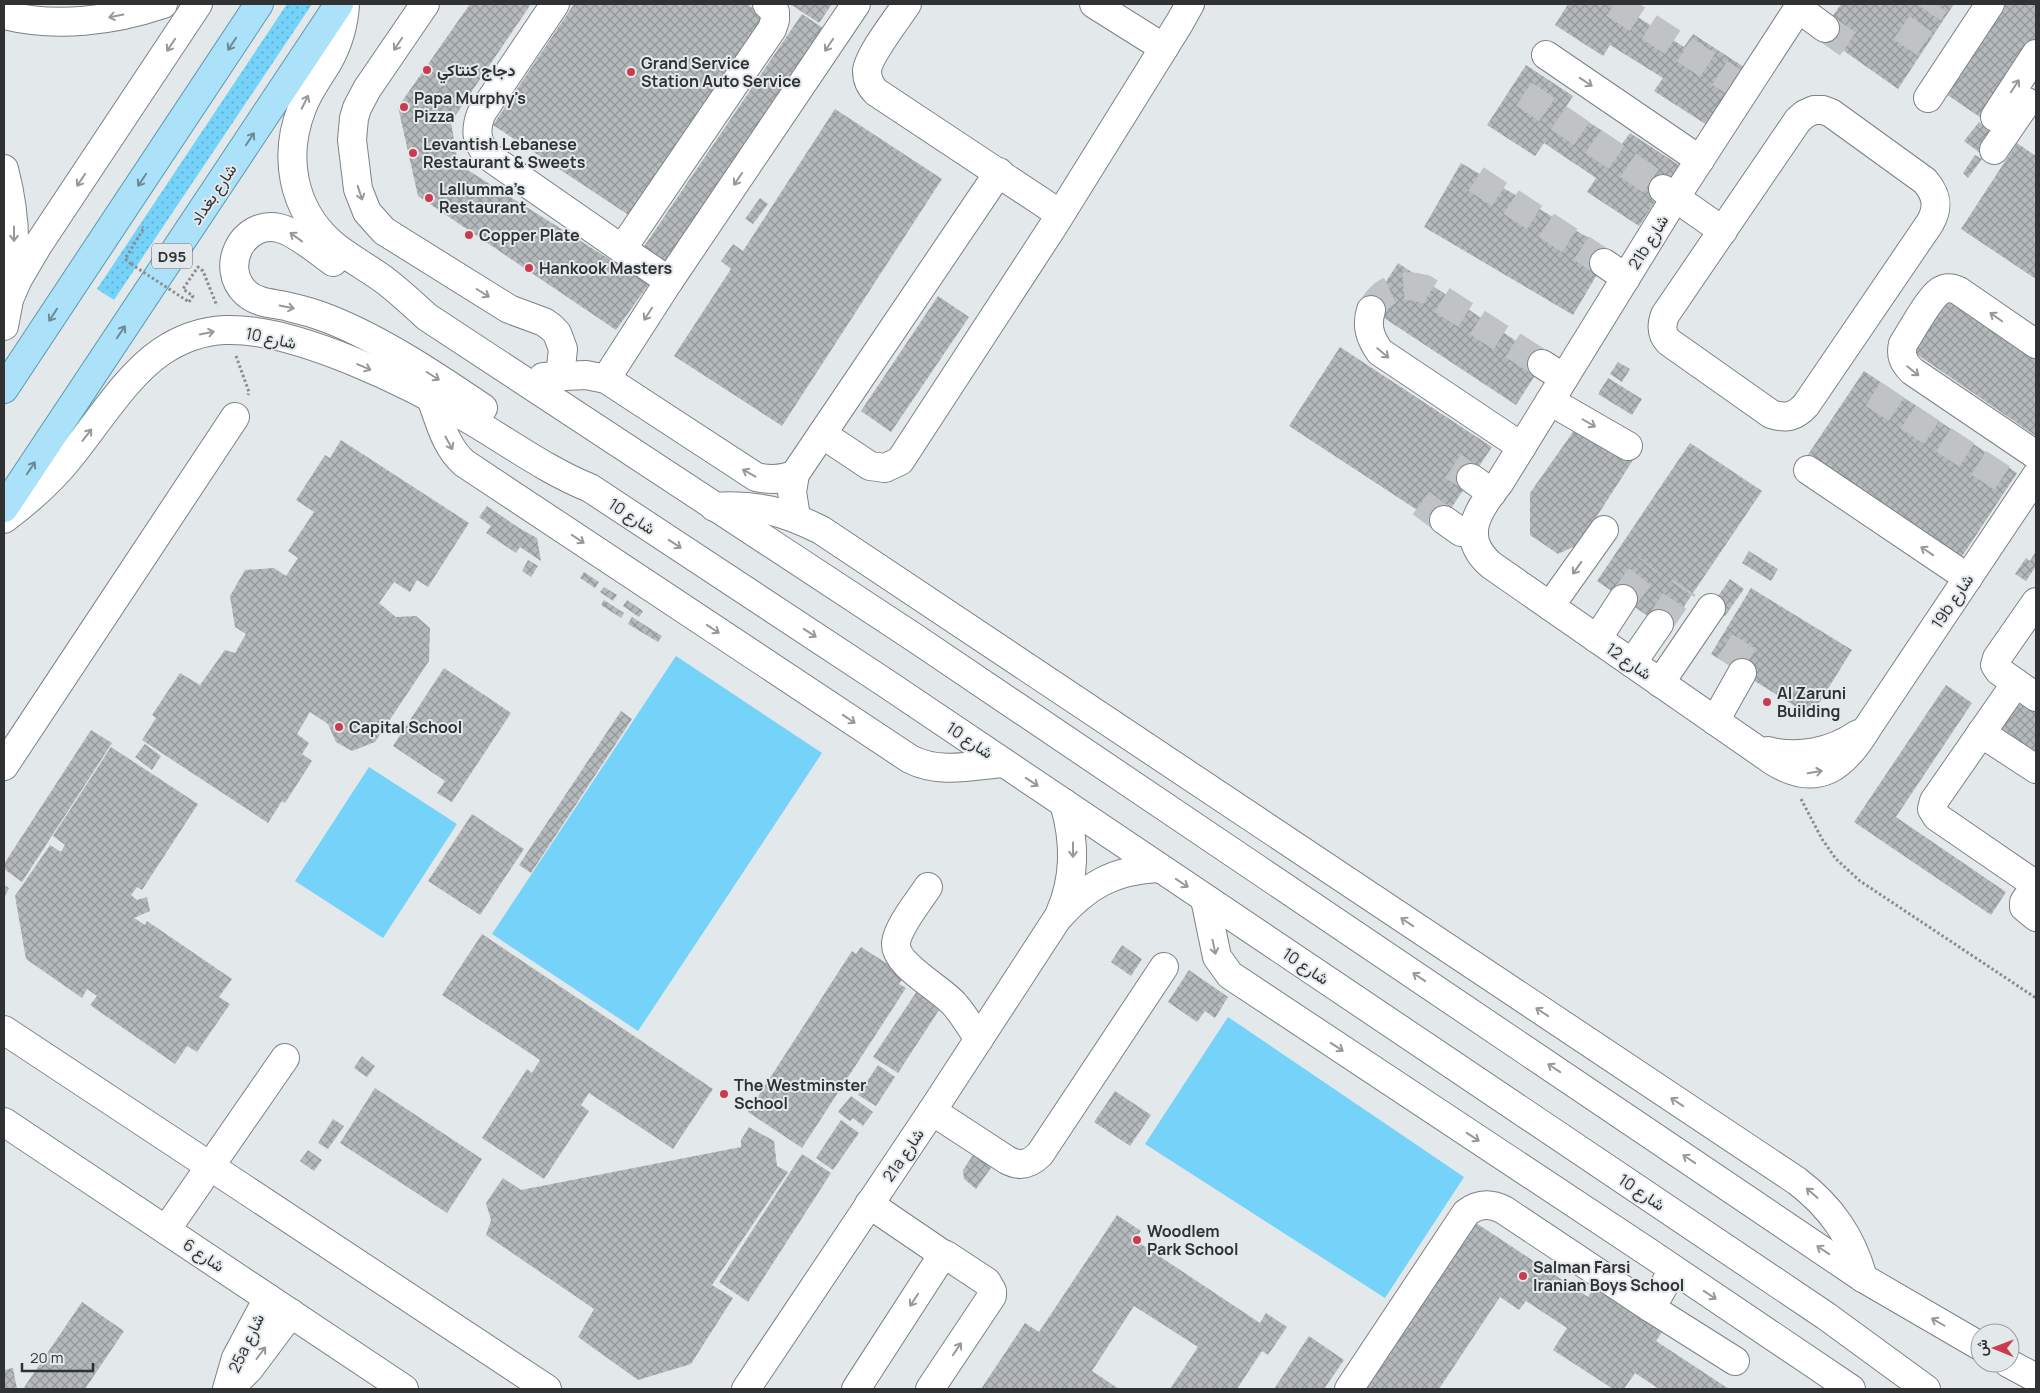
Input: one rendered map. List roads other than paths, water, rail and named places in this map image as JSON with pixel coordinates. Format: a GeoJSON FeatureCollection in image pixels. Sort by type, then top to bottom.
{"type":"FeatureCollection","features":[{"type":"Feature","properties":{"kind":"main road"},"geometry":{"type":"LineString","coordinates":[[4,389],[259,4]]}},
{"type":"Feature","properties":{"kind":"main road","name":"شارع بغداد"},"geometry":{"type":"LineString","coordinates":[[4,508],[340,4]]}},
{"type":"Feature","properties":{"kind":"street"},"geometry":{"type":"LineString","coordinates":[[4,15],[42,20],[76,21],[109,18],[142,11],[163,4]]}},
{"type":"Feature","properties":{"kind":"street"},"geometry":{"type":"LineString","coordinates":[[10,297],[38,245],[198,4]]}},
{"type":"Feature","properties":{"kind":"street"},"geometry":{"type":"LineString","coordinates":[[346,4],[336,45],[302,106],[297,122],[291,160],[293,178],[306,214],[318,230],[332,244],[389,283],[427,317]]}},
{"type":"Feature","properties":{"kind":"street"},"geometry":{"type":"LineString","coordinates":[[426,4],[367,89],[357,108],[352,140],[355,176],[362,200],[367,212],[384,231],[509,309],[544,322],[551,327],[561,341],[563,349],[560,376]]}},
{"type":"Feature","properties":{"kind":"street"},"geometry":{"type":"LineString","coordinates":[[622,249],[772,29],[775,12],[767,4]]}},
{"type":"Feature","properties":{"kind":"street"},"geometry":{"type":"LineString","coordinates":[[606,379],[669,281],[856,4]]}},
{"type":"Feature","properties":{"kind":"street"},"geometry":{"type":"LineString","coordinates":[[907,4],[870,61],[867,69],[867,78],[870,86],[876,92],[1060,214]]}},
{"type":"Feature","properties":{"kind":"street"},"geometry":{"type":"LineString","coordinates":[[1094,4],[1164,48]]}},
{"type":"Feature","properties":{"kind":"street"},"geometry":{"type":"LineString","coordinates":[[822,434],[870,466],[885,468],[900,462],[1060,214],[1190,4]]}},
{"type":"Feature","properties":{"kind":"street"},"geometry":{"type":"LineString","coordinates":[[1928,98],[1990,4]]}},
{"type":"Feature","properties":{"kind":"street"},"geometry":{"type":"LineString","coordinates":[[548,6],[481,114],[477,125],[477,136],[481,148],[488,156],[669,281]]}},
{"type":"Feature","properties":{"kind":"street"},"geometry":{"type":"LineString","coordinates":[[1799,6],[1825,28]]}},
{"type":"Feature","properties":{"kind":"street","name":"21b شارع"},"geometry":{"type":"LineString","coordinates":[[1474,532],[1479,509],[1488,484],[1522,447],[1552,381],[1615,270],[1669,194],[1700,160],[1740,86],[1799,6]]}},
{"type":"Feature","properties":{"kind":"street"},"geometry":{"type":"LineString","coordinates":[[1995,117],[2036,54]]}},
{"type":"Feature","properties":{"kind":"street"},"geometry":{"type":"LineString","coordinates":[[1546,55],[1700,160]]}},
{"type":"Feature","properties":{"kind":"street"},"geometry":{"type":"LineString","coordinates":[[1994,150],[2036,88]]}},
{"type":"Feature","properties":{"kind":"street"},"geometry":{"type":"LineString","coordinates":[[1814,110],[1823,110],[1831,113],[1925,181],[1933,190],[1936,201],[1936,212],[1930,223],[1806,405],[1790,417],[1780,417],[1771,414],[1664,337],[1662,322],[1665,315],[1723,231],[1798,120],[1814,110]]}},
{"type":"Feature","properties":{"kind":"street"},"geometry":{"type":"LineString","coordinates":[[4,168],[15,226],[10,297],[4,326]]}},
{"type":"Feature","properties":{"kind":"street"},"geometry":{"type":"LineString","coordinates":[[796,517],[792,492],[796,474],[998,172]]}},
{"type":"Feature","properties":{"kind":"street"},"geometry":{"type":"LineString","coordinates":[[1669,194],[1723,231]]}},
{"type":"Feature","properties":{"kind":"street"},"geometry":{"type":"LineString","coordinates":[[590,488],[546,451],[476,403],[404,358],[350,328],[328,319],[305,311],[256,300],[247,294],[240,286],[233,266],[239,245],[256,230],[266,228],[283,229],[385,296],[427,317],[956,666],[1864,1278],[1970,1340]]}},
{"type":"Feature","properties":{"kind":"street"},"geometry":{"type":"LineString","coordinates":[[2036,344],[1959,291],[1953,288],[1946,288],[1935,296],[1903,344],[1901,350],[1902,358],[1912,372],[2036,455]]}},
{"type":"Feature","properties":{"kind":"street"},"geometry":{"type":"LineString","coordinates":[[1371,310],[1368,327],[1372,340],[1380,352],[1522,447]]}},
{"type":"Feature","properties":{"kind":"street","name":"شارع 10"},"geometry":{"type":"LineString","coordinates":[[4,519],[47,482],[148,362],[161,352],[192,336],[226,330],[243,331],[291,340],[367,368],[431,398],[554,472],[590,488],[884,682],[1826,1316],[1926,1389]]}},
{"type":"Feature","properties":{"kind":"street"},"geometry":{"type":"LineString","coordinates":[[519,379],[586,375],[606,379],[756,477],[781,479],[796,474]]}},
{"type":"Feature","properties":{"kind":"street"},"geometry":{"type":"LineString","coordinates":[[1552,381],[1628,446]]}},
{"type":"Feature","properties":{"kind":"street"},"geometry":{"type":"LineString","coordinates":[[431,398],[445,438],[456,456],[464,463],[910,759],[920,764],[943,769],[1002,763]]}},
{"type":"Feature","properties":{"kind":"street"},"geometry":{"type":"LineString","coordinates":[[4,766],[235,417]]}},
{"type":"Feature","properties":{"kind":"street"},"geometry":{"type":"LineString","coordinates":[[1808,470],[1968,578]]}},
{"type":"Feature","properties":{"kind":"street","name":"21b شارع"},"geometry":{"type":"LineString","coordinates":[[1488,484],[1492,549],[1503,573]]}},
{"type":"Feature","properties":{"kind":"street","name":"19b شارع"},"geometry":{"type":"LineString","coordinates":[[1757,748],[1786,769],[1798,772],[1815,773],[1833,767],[1845,759],[1856,747],[1968,578],[2024,484]]}},
{"type":"Feature","properties":{"kind":"street"},"geometry":{"type":"LineString","coordinates":[[714,507],[758,507],[796,517],[821,530],[1797,1181],[1813,1194],[1840,1224],[1851,1242],[1864,1278]]}},
{"type":"Feature","properties":{"kind":"street"},"geometry":{"type":"LineString","coordinates":[[1444,520],[1461,532],[1474,532],[1476,546],[1482,557],[1503,573]]}},
{"type":"Feature","properties":{"kind":"street"},"geometry":{"type":"LineString","coordinates":[[1550,606],[1604,530]]}},
{"type":"Feature","properties":{"kind":"street","name":"شارع 12"},"geometry":{"type":"LineString","coordinates":[[1503,573],[1757,748]]}},
{"type":"Feature","properties":{"kind":"street"},"geometry":{"type":"LineString","coordinates":[[1597,639],[1623,599]]}},
{"type":"Feature","properties":{"kind":"street"},"geometry":{"type":"LineString","coordinates":[[2036,602],[1995,665],[1999,671],[2026,690],[1981,733],[1934,801],[1932,809],[1938,817],[2036,885],[2024,902],[2024,907],[2036,917]]}},
{"type":"Feature","properties":{"kind":"street"},"geometry":{"type":"LineString","coordinates":[[1666,687],[1716,611]]}},
{"type":"Feature","properties":{"kind":"street"},"geometry":{"type":"LineString","coordinates":[[1632,663],[1659,624]]}},
{"type":"Feature","properties":{"kind":"street"},"geometry":{"type":"LineString","coordinates":[[1708,716],[1736,669]]}},
{"type":"Feature","properties":{"kind":"street","name":"19b شارع"},"geometry":{"type":"LineString","coordinates":[[1757,748],[1786,754],[1815,752],[1843,743],[1868,727]]}},
{"type":"Feature","properties":{"kind":"street"},"geometry":{"type":"LineString","coordinates":[[1981,733],[2036,769]]}},
{"type":"Feature","properties":{"kind":"street","name":"21a شارع"},"geometry":{"type":"LineString","coordinates":[[746,1389],[932,1111],[1057,919],[1066,901],[1072,862],[1071,832],[1064,803]]}},
{"type":"Feature","properties":{"kind":"street","name":"21a شارع"},"geometry":{"type":"LineString","coordinates":[[1057,919],[1086,891],[1103,880],[1120,873],[1159,868]]}},
{"type":"Feature","properties":{"kind":"street"},"geometry":{"type":"LineString","coordinates":[[928,887],[901,929],[896,942],[896,949],[903,961],[956,1005],[979,1039]]}},
{"type":"Feature","properties":{"kind":"street"},"geometry":{"type":"LineString","coordinates":[[1205,899],[1217,956],[1230,976],[1851,1389]]}},
{"type":"Feature","properties":{"kind":"street"},"geometry":{"type":"LineString","coordinates":[[932,1111],[1006,1160],[1015,1164],[1025,1165],[1033,1161],[1040,1154],[1164,968]]}},
{"type":"Feature","properties":{"kind":"street"},"geometry":{"type":"LineString","coordinates":[[4,1030],[211,1166],[538,1387]]}},
{"type":"Feature","properties":{"kind":"street"},"geometry":{"type":"LineString","coordinates":[[166,1230],[285,1058]]}},
{"type":"Feature","properties":{"kind":"street","name":"شارع 6"},"geometry":{"type":"LineString","coordinates":[[4,1122],[400,1388]]}},
{"type":"Feature","properties":{"kind":"street"},"geometry":{"type":"LineString","coordinates":[[869,1204],[987,1282],[992,1291],[992,1296],[930,1389]]}},
{"type":"Feature","properties":{"kind":"street"},"geometry":{"type":"LineString","coordinates":[[1349,1389],[1466,1213],[1474,1207],[1484,1205],[1504,1210],[1734,1361]]}},
{"type":"Feature","properties":{"kind":"street"},"geometry":{"type":"LineString","coordinates":[[1605,1277],[1629,1240]]}},
{"type":"Feature","properties":{"kind":"street"},"geometry":{"type":"LineString","coordinates":[[856,1389],[944,1255]]}},
{"type":"Feature","properties":{"kind":"street"},"geometry":{"type":"LineString","coordinates":[[1651,1308],[1673,1270]]}},
{"type":"Feature","properties":{"kind":"street","name":"25a شارع"},"geometry":{"type":"LineString","coordinates":[[228,1389],[236,1358],[268,1298]]}},
{"type":"Feature","properties":{"kind":"street","name":"25a شارع"},"geometry":{"type":"LineString","coordinates":[[228,1389],[249,1369],[290,1313]]}},
{"type":"Feature","properties":{"kind":"street"},"geometry":{"type":"LineString","coordinates":[[2020,1369],[2036,1378]]}},
{"type":"Feature","properties":{"kind":"tunnel"},"geometry":{"type":"LineString","coordinates":[[1614,4],[1734,82]]}},
{"type":"Feature","properties":{"kind":"tunnel"},"geometry":{"type":"LineString","coordinates":[[1905,47],[1935,4]]}},
{"type":"Feature","properties":{"kind":"tunnel"},"geometry":{"type":"LineString","coordinates":[[1825,28],[1848,44]]}},
{"type":"Feature","properties":{"kind":"tunnel"},"geometry":{"type":"LineString","coordinates":[[1524,94],[1663,189]]}},
{"type":"Feature","properties":{"kind":"tunnel"},"geometry":{"type":"LineString","coordinates":[[1476,179],[1604,263]]}},
{"type":"Feature","properties":{"kind":"tunnel"},"geometry":{"type":"LineString","coordinates":[[1371,310],[1381,296],[1394,289],[1408,286],[1425,289],[1542,364]]}},
{"type":"Feature","properties":{"kind":"tunnel"},"geometry":{"type":"LineString","coordinates":[[1873,394],[2010,483]]}},
{"type":"Feature","properties":{"kind":"tunnel"},"geometry":{"type":"LineString","coordinates":[[1453,466],[1471,478]]}},
{"type":"Feature","properties":{"kind":"tunnel"},"geometry":{"type":"LineString","coordinates":[[1421,503],[1444,520]]}},
{"type":"Feature","properties":{"kind":"tunnel"},"geometry":{"type":"LineString","coordinates":[[1623,599],[1649,565]]}},
{"type":"Feature","properties":{"kind":"tunnel"},"geometry":{"type":"LineString","coordinates":[[1659,624],[1684,587]]}},
{"type":"Feature","properties":{"kind":"tunnel"},"geometry":{"type":"LineString","coordinates":[[1729,665],[1747,637]]}},
{"type":"Feature","properties":{"kind":"place","name":"دجاج كنتاكي"},"geometry":{"type":"Point","coordinates":[427,70]}},
{"type":"Feature","properties":{"kind":"place","name":"Grand Service Station Auto Service"},"geometry":{"type":"Point","coordinates":[631,72]}},
{"type":"Feature","properties":{"kind":"place","name":"Papa Murphy's Pizza"},"geometry":{"type":"Point","coordinates":[404,107]}},
{"type":"Feature","properties":{"kind":"place","name":"Levantish Lebanese Restaurant & Sweets"},"geometry":{"type":"Point","coordinates":[413,153]}},
{"type":"Feature","properties":{"kind":"place","name":"Lallumma’s Restaurant"},"geometry":{"type":"Point","coordinates":[429,198]}},
{"type":"Feature","properties":{"kind":"place","name":"Copper Plate"},"geometry":{"type":"Point","coordinates":[469,235]}},
{"type":"Feature","properties":{"kind":"place","name":"Hankook Masters"},"geometry":{"type":"Point","coordinates":[529,268]}},
{"type":"Feature","properties":{"kind":"place","name":"Al Zaruni Building"},"geometry":{"type":"Point","coordinates":[1767,702]}},
{"type":"Feature","properties":{"kind":"place","name":"Capital School"},"geometry":{"type":"Point","coordinates":[339,727]}},
{"type":"Feature","properties":{"kind":"place","name":"The Westminster School"},"geometry":{"type":"Point","coordinates":[724,1094]}},
{"type":"Feature","properties":{"kind":"place","name":"Woodlem Park School"},"geometry":{"type":"Point","coordinates":[1137,1240]}},
{"type":"Feature","properties":{"kind":"place","name":"Salman Farsi Iranian Boys School"},"geometry":{"type":"Point","coordinates":[1523,1276]}}]}
